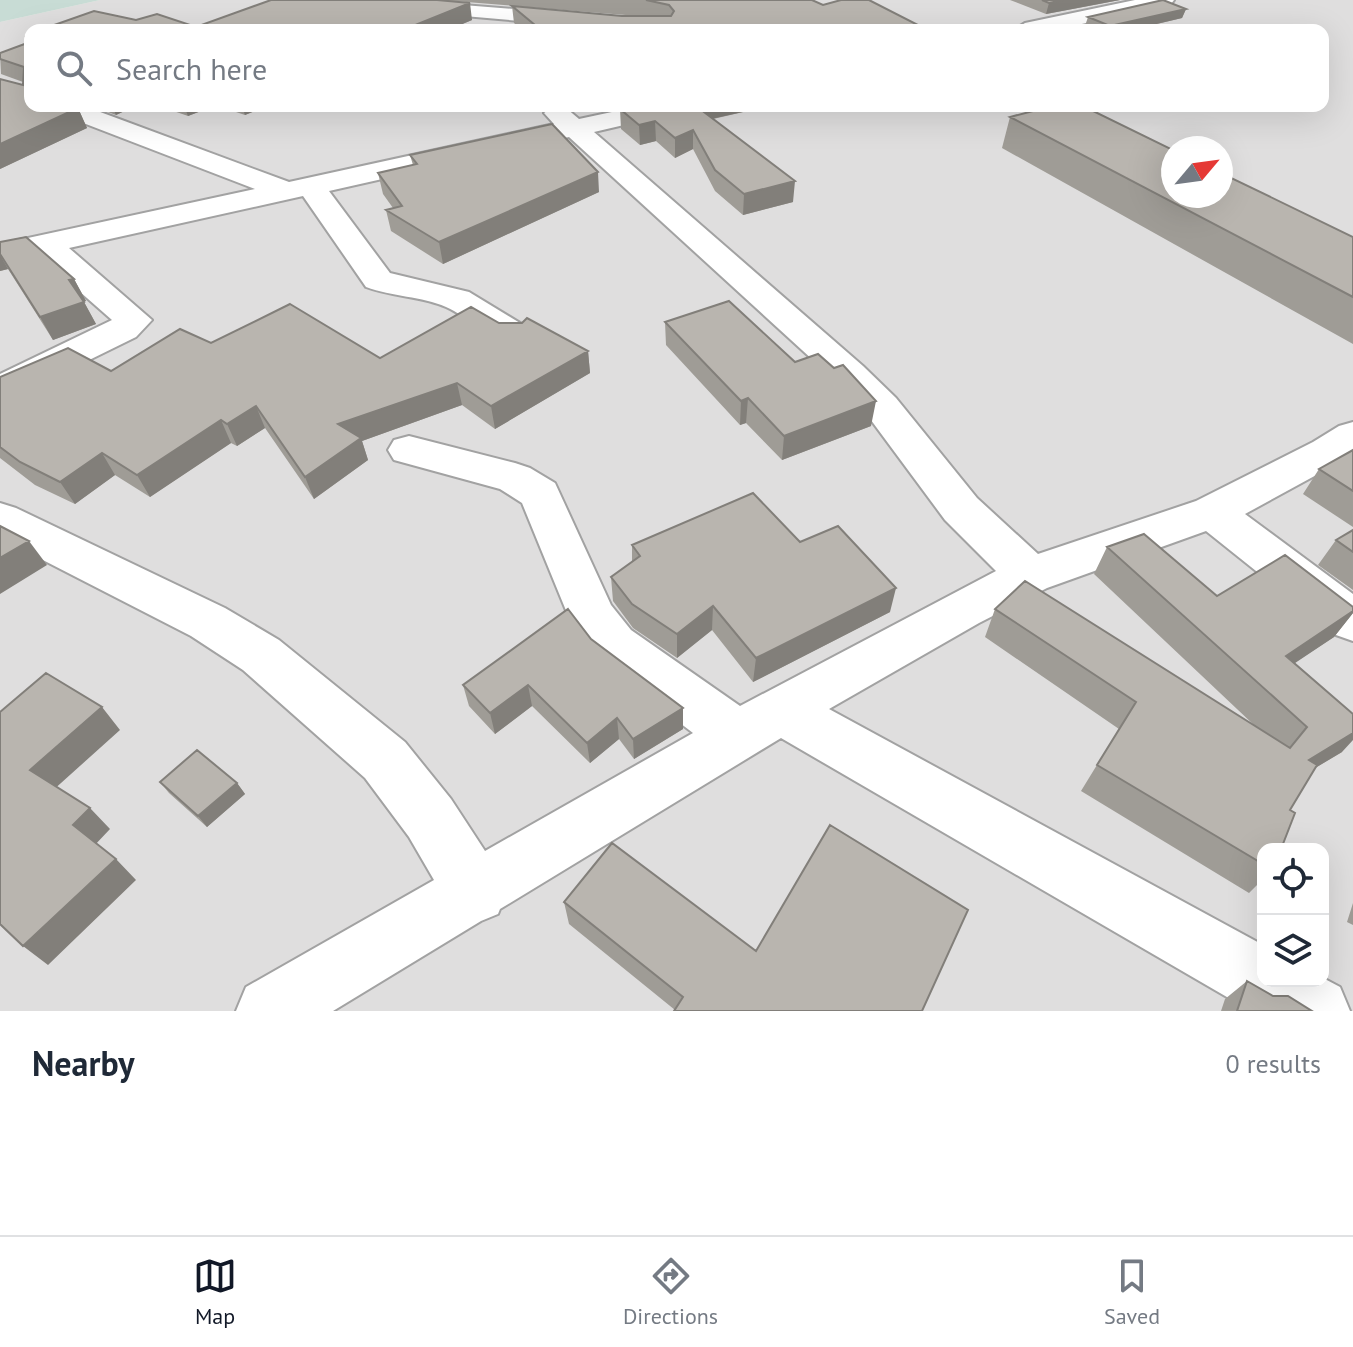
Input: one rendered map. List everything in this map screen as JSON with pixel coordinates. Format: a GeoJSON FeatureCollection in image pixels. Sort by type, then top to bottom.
{"type":"FeatureCollection","features":[{"type":"Feature","properties":{"kind":"street"},"geometry":{"type":"LineString","coordinates":[[1053,24],[1164,0]]}},
{"type":"Feature","properties":{"kind":"street"},"geometry":{"type":"LineString","coordinates":[[419,4],[450,24]]}},
{"type":"Feature","properties":{"kind":"street"},"geometry":{"type":"LineString","coordinates":[[419,4],[634,24]]}},
{"type":"Feature","properties":{"kind":"street"},"geometry":{"type":"LineString","coordinates":[[78,112],[298,188],[383,283],[457,299],[512,334]]}},
{"type":"Feature","properties":{"kind":"street"},"geometry":{"type":"LineString","coordinates":[[104,121],[129,112]]}},
{"type":"Feature","properties":{"kind":"street"},"geometry":{"type":"LineString","coordinates":[[554,112],[575,127],[850,374],[882,407],[961,509],[1030,575]]}},
{"type":"Feature","properties":{"kind":"street"},"geometry":{"type":"LineString","coordinates":[[15,247],[646,112]]}},
{"type":"Feature","properties":{"kind":"street"},"geometry":{"type":"LineString","coordinates":[[0,389],[123,329],[134,320],[15,247]]}},
{"type":"Feature","properties":{"kind":"street"},"geometry":{"type":"LineString","coordinates":[[302,1004],[476,892],[759,722],[962,609],[1030,575],[1212,512],[1328,452],[1353,435]]}},
{"type":"Feature","properties":{"kind":"street"},"geometry":{"type":"LineString","coordinates":[[409,450],[531,485],[540,494],[591,616],[613,644],[1316,1011]]}},
{"type":"Feature","properties":{"kind":"street"},"geometry":{"type":"LineString","coordinates":[[1212,512],[1353,621]]}},
{"type":"Feature","properties":{"kind":"street"},"geometry":{"type":"LineString","coordinates":[[0,519],[208,622],[261,655],[385,760],[430,818],[476,892]]}},
{"type":"Feature","properties":{"kind":"shaded area"},"geometry":{"type":"Polygon","coordinates":[[[0,0],[100,0],[0,22],[0,0]]]}},
{"type":"Feature","properties":{"kind":"shaded area"},"geometry":{"type":"Polygon","coordinates":[[[100,0],[1353,0],[1353,1011],[0,1011],[0,22],[100,0]]]}},
{"type":"Feature","properties":{"kind":"building"},"geometry":{"type":"Polygon","coordinates":[[[271,0],[437,0],[470,3],[418,24],[204,24],[271,0]]]}},
{"type":"Feature","properties":{"kind":"building"},"geometry":{"type":"Polygon","coordinates":[[[646,0],[812,0],[823,5],[841,0],[869,0],[916,24],[534,24],[512,6],[622,16],[671,16],[674,11],[669,5],[646,0]]]}},
{"type":"Feature","properties":{"kind":"building"},"geometry":{"type":"Polygon","coordinates":[[[1163,0],[1186,9],[1119,24],[1105,24],[1088,17],[1163,0]]]}},
{"type":"Feature","properties":{"kind":"building"},"geometry":{"type":"Polygon","coordinates":[[[94,11],[136,20],[157,14],[187,24],[57,24],[94,11]]]}},
{"type":"Feature","properties":{"kind":"building"},"geometry":{"type":"Polygon","coordinates":[[[24,44],[24,67],[0,59],[0,53],[24,44]]]}},
{"type":"Feature","properties":{"kind":"building"},"geometry":{"type":"Polygon","coordinates":[[[24,67],[24,112],[69,112],[0,144],[0,79],[23,85],[24,67]]]}},
{"type":"Feature","properties":{"kind":"building"},"geometry":{"type":"Polygon","coordinates":[[[624,112],[704,112],[795,181],[744,194],[715,170],[693,130],[675,138],[655,121],[639,125],[624,112]]]}},
{"type":"Feature","properties":{"kind":"building"},"geometry":{"type":"Polygon","coordinates":[[[1029,112],[1095,112],[1161,144],[1161,196],[1010,117],[1029,112]]]}},
{"type":"Feature","properties":{"kind":"building"},"geometry":{"type":"Polygon","coordinates":[[[552,124],[598,172],[439,242],[386,210],[402,206],[378,173],[417,164],[410,155],[552,124]]]}},
{"type":"Feature","properties":{"kind":"building"},"geometry":{"type":"Polygon","coordinates":[[[1233,179],[1353,237],[1353,297],[1183,208],[1233,208],[1233,179]]]}},
{"type":"Feature","properties":{"kind":"building"},"geometry":{"type":"Polygon","coordinates":[[[26,237],[74,279],[69,280],[84,302],[40,317],[0,254],[0,242],[26,237]]]}},
{"type":"Feature","properties":{"kind":"building"},"geometry":{"type":"Polygon","coordinates":[[[729,301],[795,362],[818,354],[834,368],[843,365],[876,401],[784,436],[748,398],[741,401],[665,322],[729,301]]]}},
{"type":"Feature","properties":{"kind":"building"},"geometry":{"type":"Polygon","coordinates":[[[290,304],[380,358],[471,307],[499,323],[522,323],[527,318],[588,351],[491,406],[457,383],[338,424],[361,438],[305,477],[256,406],[227,424],[221,420],[137,475],[102,453],[60,482],[20,462],[0,447],[0,377],[68,348],[111,371],[180,329],[211,343],[290,304]]]}},
{"type":"Feature","properties":{"kind":"building"},"geometry":{"type":"Polygon","coordinates":[[[1353,450],[1353,491],[1319,469],[1353,450]]]}},
{"type":"Feature","properties":{"kind":"building"},"geometry":{"type":"Polygon","coordinates":[[[753,493],[800,542],[838,526],[896,588],[756,658],[713,606],[677,634],[632,604],[611,577],[640,556],[632,545],[753,493]]]}},
{"type":"Feature","properties":{"kind":"building"},"geometry":{"type":"Polygon","coordinates":[[[0,526],[29,541],[0,558],[0,526]]]}},
{"type":"Feature","properties":{"kind":"building"},"geometry":{"type":"Polygon","coordinates":[[[1353,530],[1353,552],[1336,540],[1353,530]]]}},
{"type":"Feature","properties":{"kind":"building"},"geometry":{"type":"Polygon","coordinates":[[[1144,534],[1217,596],[1285,555],[1353,607],[1353,611],[1286,656],[1353,714],[1353,733],[1309,760],[1317,765],[1290,810],[1295,813],[1283,843],[1257,843],[1257,860],[1097,765],[1136,702],[995,609],[1025,581],[1290,748],[1307,727],[1107,547],[1144,534]]]}},
{"type":"Feature","properties":{"kind":"building"},"geometry":{"type":"Polygon","coordinates":[[[568,609],[591,639],[683,708],[633,739],[617,718],[587,743],[528,685],[490,713],[463,685],[568,609]]]}},
{"type":"Feature","properties":{"kind":"building"},"geometry":{"type":"Polygon","coordinates":[[[46,673],[102,707],[30,770],[90,808],[73,825],[116,859],[23,946],[0,924],[0,712],[46,673]]]}},
{"type":"Feature","properties":{"kind":"building"},"geometry":{"type":"Polygon","coordinates":[[[197,750],[237,783],[198,816],[160,782],[197,750]]]}},
{"type":"Feature","properties":{"kind":"building"},"geometry":{"type":"Polygon","coordinates":[[[830,825],[968,910],[922,1011],[674,1011],[683,997],[564,902],[612,843],[756,951],[830,825]]]}},
{"type":"Feature","properties":{"kind":"building"},"geometry":{"type":"Polygon","coordinates":[[[1247,981],[1273,996],[1288,996],[1312,1011],[1237,1011],[1247,981]]]}}]}
